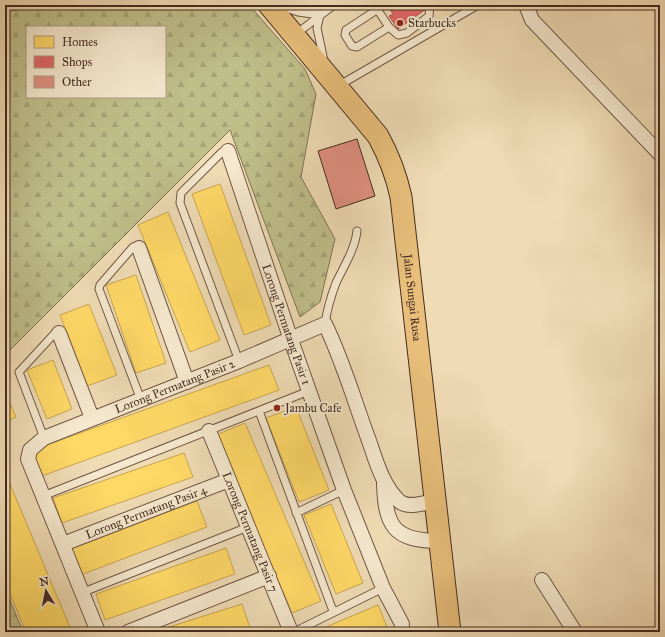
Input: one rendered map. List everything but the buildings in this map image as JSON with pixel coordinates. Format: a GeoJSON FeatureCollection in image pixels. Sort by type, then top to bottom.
{"type":"FeatureCollection","features":[{"type":"Feature","properties":{"kind":"main road","name":"Jalan Sungai Rusa"},"geometry":{"type":"LineString","coordinates":[[269,5],[378,136],[389,155],[396,174],[400,197],[450,632]]}},
{"type":"Feature","properties":{"kind":"street"},"geometry":{"type":"LineString","coordinates":[[526,5],[532,20],[660,154]]}},
{"type":"Feature","properties":{"kind":"street","name":"Lorong Permatang Pasir 1"},"geometry":{"type":"LineString","coordinates":[[228,151],[291,340],[344,490],[383,588],[402,624],[402,631]]}},
{"type":"Feature","properties":{"kind":"street"},"geometry":{"type":"LineString","coordinates":[[139,248],[187,382]]}},
{"type":"Feature","properties":{"kind":"street"},"geometry":{"type":"LineString","coordinates":[[325,324],[340,359],[384,482],[386,510],[390,523],[399,532],[409,538],[422,541],[439,541]]}},
{"type":"Feature","properties":{"kind":"street","name":"Lorong Permatang Pasir 2"},"geometry":{"type":"LineString","coordinates":[[43,496],[28,459],[28,453],[44,438],[291,340],[325,324]]}},
{"type":"Feature","properties":{"kind":"street"},"geometry":{"type":"LineString","coordinates":[[59,333],[92,418]]}},
{"type":"Feature","properties":{"kind":"street","name":"Lorong Permatang Pasir 7"},"geometry":{"type":"LineString","coordinates":[[210,431],[292,632]]}},
{"type":"Feature","properties":{"kind":"street","name":"Lorong Permatang Pasir 4"},"geometry":{"type":"LineString","coordinates":[[63,544],[229,480]]}},
{"type":"Feature","properties":{"kind":"street"},"geometry":{"type":"LineString","coordinates":[[384,482],[399,501],[406,505],[417,505],[434,501]]}},
{"type":"Feature","properties":{"kind":"street"},"geometry":{"type":"LineString","coordinates":[[43,496],[98,632]]}},
{"type":"Feature","properties":{"kind":"street"},"geometry":{"type":"LineString","coordinates":[[128,632],[268,576]]}},
{"type":"Feature","properties":{"kind":"street"},"geometry":{"type":"LineString","coordinates":[[542,580],[575,632]]}},
{"type":"Feature","properties":{"kind":"lane"},"geometry":{"type":"LineString","coordinates":[[277,5],[298,12],[320,15]]}},
{"type":"Feature","properties":{"kind":"lane"},"geometry":{"type":"LineString","coordinates":[[312,5],[320,15],[318,32],[331,81],[478,5]]}},
{"type":"Feature","properties":{"kind":"lane"},"geometry":{"type":"LineString","coordinates":[[294,36],[334,5]]}},
{"type":"Feature","properties":{"kind":"lane"},"geometry":{"type":"LineString","coordinates":[[390,27],[357,47],[352,46],[345,35],[346,30],[376,7],[390,27],[398,35],[407,33],[429,16],[430,5]]}},
{"type":"Feature","properties":{"kind":"lane"},"geometry":{"type":"LineString","coordinates":[[228,151],[222,152],[181,193],[180,202],[239,361]]}},
{"type":"Feature","properties":{"kind":"lane"},"geometry":{"type":"LineString","coordinates":[[325,324],[329,303],[353,246],[357,231]]}},
{"type":"Feature","properties":{"kind":"lane"},"geometry":{"type":"LineString","coordinates":[[139,248],[136,246],[133,247],[100,285],[99,289],[141,400]]}},
{"type":"Feature","properties":{"kind":"lane"},"geometry":{"type":"LineString","coordinates":[[44,438],[19,372],[55,333],[59,333]]}},
{"type":"Feature","properties":{"kind":"lane"},"geometry":{"type":"LineString","coordinates":[[43,496],[309,392]]}},
{"type":"Feature","properties":{"kind":"lane"},"geometry":{"type":"LineString","coordinates":[[259,411],[333,611]]}},
{"type":"Feature","properties":{"kind":"lane"},"geometry":{"type":"LineString","coordinates":[[296,513],[344,490]]}},
{"type":"Feature","properties":{"kind":"lane"},"geometry":{"type":"LineString","coordinates":[[81,593],[248,527]]}},
{"type":"Feature","properties":{"kind":"lane"},"geometry":{"type":"LineString","coordinates":[[292,632],[383,588]]}},
{"type":"Feature","properties":{"kind":"green space"},"geometry":{"type":"Polygon","coordinates":[[[44,5],[249,5],[305,69],[316,94],[301,177],[335,239],[320,302],[300,317],[230,130],[5,355],[5,12],[44,5]]]}},
{"type":"Feature","properties":{"kind":"green space"},"geometry":{"type":"Polygon","coordinates":[[[5,588],[23,632],[5,632],[5,588]]]}},
{"type":"Feature","properties":{"kind":"place","name":"Starbucks"},"geometry":{"type":"Point","coordinates":[400,23]}},
{"type":"Feature","properties":{"kind":"place","name":"Jambu Cafe"},"geometry":{"type":"Point","coordinates":[277,408]}}]}
